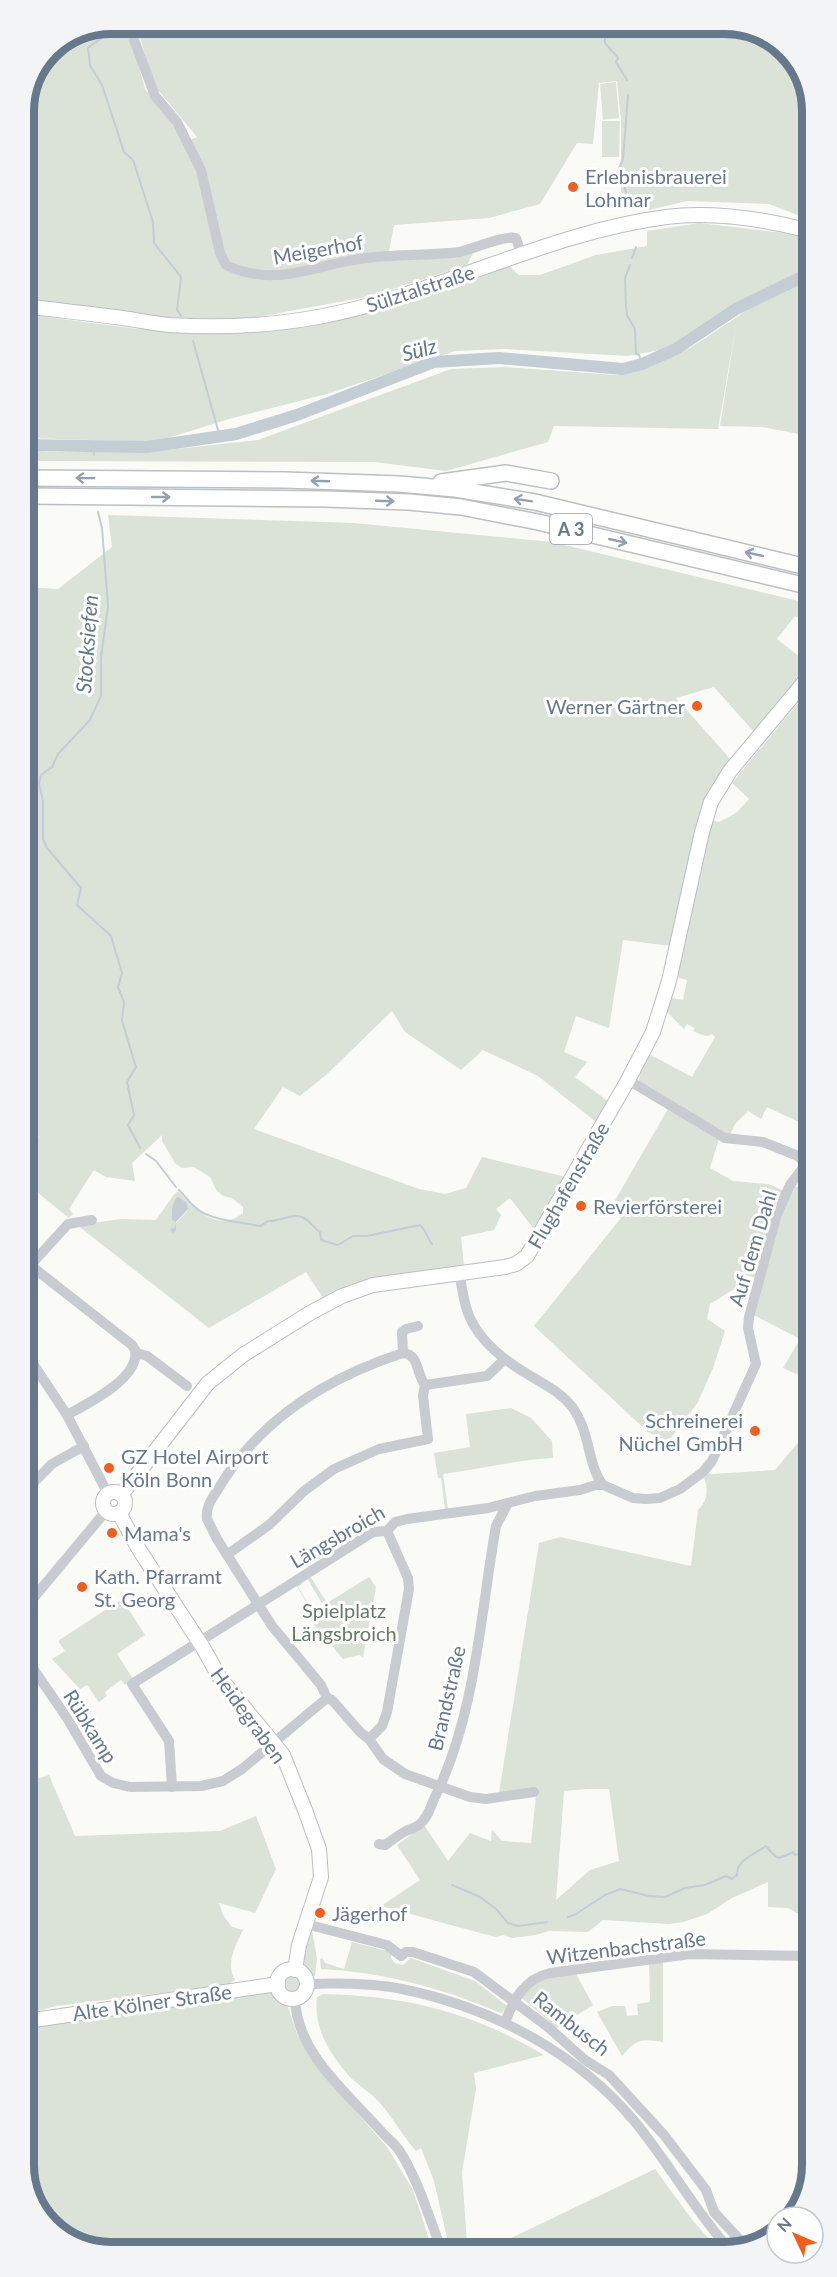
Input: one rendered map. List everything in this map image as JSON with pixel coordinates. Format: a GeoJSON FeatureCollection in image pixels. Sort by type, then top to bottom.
{"type":"FeatureCollection","features":[{"type":"Feature","properties":{"kind":"highway"},"geometry":{"type":"LineString","coordinates":[[399,484],[447,482],[506,473],[551,481]]}},
{"type":"Feature","properties":{"kind":"highway","name":"A 3"},"geometry":{"type":"LineString","coordinates":[[35,478],[285,480],[399,484],[454,489],[535,502],[802,566]]}},
{"type":"Feature","properties":{"kind":"highway","name":"A 3"},"geometry":{"type":"LineString","coordinates":[[35,496],[316,499],[409,502],[461,507],[538,522],[802,585]]}},
{"type":"Feature","properties":{"kind":"main road","name":"Sülztalstraße"},"geometry":{"type":"LineString","coordinates":[[35,307],[168,325],[268,324],[319,317],[368,306],[594,231],[667,217],[728,216],[802,229]]}},
{"type":"Feature","properties":{"kind":"main road","name":"Flughafenstraße"},"geometry":{"type":"LineString","coordinates":[[115,1494],[208,1383],[243,1355],[333,1300],[355,1290],[392,1281],[506,1267],[516,1264],[527,1256],[648,1044],[661,1010],[711,802],[725,778],[802,685]]}},
{"type":"Feature","properties":{"kind":"main road"},"geometry":{"type":"LineString","coordinates":[[113,1512],[125,1507],[124,1498],[115,1494]]}},
{"type":"Feature","properties":{"kind":"main road","name":"Heidegraben"},"geometry":{"type":"LineString","coordinates":[[113,1512],[198,1641],[224,1685],[283,1755],[289,1769],[319,1849],[321,1877],[299,1945],[295,1970]]}},
{"type":"Feature","properties":{"kind":"main road"},"geometry":{"type":"LineString","coordinates":[[295,1970],[304,1975],[307,1984],[305,1992],[295,1999],[283,1995],[278,1984],[282,1974],[295,1970]]}},
{"type":"Feature","properties":{"kind":"main road","name":"Alte Kölner Straße"},"geometry":{"type":"LineString","coordinates":[[34,2019],[278,1984]]}},
{"type":"Feature","properties":{"kind":"street","name":"Meigerhof"},"geometry":{"type":"LineString","coordinates":[[134,34],[155,96],[177,122],[201,170],[220,253],[226,265],[245,274],[270,276],[358,259],[459,252],[509,236],[516,238],[521,254]]}},
{"type":"Feature","properties":{"kind":"street","name":"Auf dem Dahl"},"geometry":{"type":"LineString","coordinates":[[628,1080],[724,1138],[763,1142],[798,1156],[802,1160]]}},
{"type":"Feature","properties":{"kind":"street","name":"Auf dem Dahl"},"geometry":{"type":"LineString","coordinates":[[508,1503],[535,1496],[603,1485],[633,1498],[660,1497],[690,1483],[703,1472],[712,1461],[756,1364],[748,1328],[749,1317],[777,1214],[790,1185],[802,1169]]}},
{"type":"Feature","properties":{"kind":"street"},"geometry":{"type":"LineString","coordinates":[[34,1261],[68,1224],[92,1220]]}},
{"type":"Feature","properties":{"kind":"street"},"geometry":{"type":"LineString","coordinates":[[459,1272],[467,1310],[472,1322],[486,1340],[505,1359],[557,1391],[573,1409],[586,1433],[594,1471],[603,1485]]}},
{"type":"Feature","properties":{"kind":"street"},"geometry":{"type":"LineString","coordinates":[[34,1273],[132,1345],[135,1351],[134,1363],[113,1387],[67,1415]]}},
{"type":"Feature","properties":{"kind":"street"},"geometry":{"type":"LineString","coordinates":[[403,1353],[402,1332],[410,1327],[418,1326]]}},
{"type":"Feature","properties":{"kind":"street"},"geometry":{"type":"LineString","coordinates":[[135,1351],[147,1356],[187,1386]]}},
{"type":"Feature","properties":{"kind":"street"},"geometry":{"type":"LineString","coordinates":[[228,1554],[269,1525],[304,1491],[334,1469],[379,1449],[428,1439],[423,1396],[425,1385],[419,1376],[415,1359],[410,1354],[403,1353],[354,1371],[310,1394],[285,1413],[255,1441],[226,1476],[206,1512],[208,1523],[257,1605],[286,1646],[321,1685],[327,1698],[332,1700],[369,1739],[383,1759],[399,1771],[476,1798],[534,1792]]}},
{"type":"Feature","properties":{"kind":"street"},"geometry":{"type":"LineString","coordinates":[[425,1385],[487,1376],[505,1359]]}},
{"type":"Feature","properties":{"kind":"street"},"geometry":{"type":"LineString","coordinates":[[34,1366],[115,1494]]}},
{"type":"Feature","properties":{"kind":"street"},"geometry":{"type":"LineString","coordinates":[[34,1482],[52,1464],[84,1446]]}},
{"type":"Feature","properties":{"kind":"street"},"geometry":{"type":"LineString","coordinates":[[589,1486],[594,1471]]}},
{"type":"Feature","properties":{"kind":"street","name":"Längsbroich"},"geometry":{"type":"LineString","coordinates":[[172,1787],[169,1741],[132,1684],[373,1532],[387,1531],[395,1522],[407,1519],[508,1503]]}},
{"type":"Feature","properties":{"kind":"street","name":"Brandstraße"},"geometry":{"type":"LineString","coordinates":[[379,1844],[385,1845],[419,1826],[431,1810],[440,1787],[464,1714],[496,1526],[508,1503]]}},
{"type":"Feature","properties":{"kind":"street"},"geometry":{"type":"LineString","coordinates":[[478,1508],[490,1516],[496,1526]]}},
{"type":"Feature","properties":{"kind":"street"},"geometry":{"type":"LineString","coordinates":[[34,1598],[113,1512]]}},
{"type":"Feature","properties":{"kind":"street"},"geometry":{"type":"LineString","coordinates":[[369,1739],[382,1726],[389,1706],[409,1588],[408,1578],[387,1531]]}},
{"type":"Feature","properties":{"kind":"street","name":"Rübkamp"},"geometry":{"type":"LineString","coordinates":[[34,1670],[67,1718],[103,1779],[130,1787],[201,1786],[223,1781],[242,1769],[327,1698]]}},
{"type":"Feature","properties":{"kind":"street","name":"Rambusch"},"geometry":{"type":"LineString","coordinates":[[306,1924],[387,1945],[401,1956],[406,1952],[413,1952],[474,1972],[514,2001],[576,2052],[609,2074],[664,2135],[706,2190],[714,2212],[741,2241]]}},
{"type":"Feature","properties":{"kind":"street","name":"Witzenbachstraße"},"geometry":{"type":"LineString","coordinates":[[505,2023],[514,2001],[526,1985],[550,1973],[690,1954],[802,1956]]}},
{"type":"Feature","properties":{"kind":"street","name":"Rambusch"},"geometry":{"type":"LineString","coordinates":[[307,1984],[358,1984],[402,1989],[474,2010],[505,2023],[551,2049],[573,2064],[616,2101],[651,2142],[690,2201],[723,2242]]}},
{"type":"Feature","properties":{"kind":"street"},"geometry":{"type":"LineString","coordinates":[[295,1999],[301,2031],[327,2071],[398,2149],[420,2192],[439,2242]]}},
{"type":"Feature","properties":{"kind":"green space"},"geometry":{"type":"Polygon","coordinates":[[[111,34],[131,34],[145,89],[170,120],[183,143],[197,137],[153,84],[140,34],[731,35],[755,40],[772,50],[790,69],[800,91],[802,101],[802,217],[769,204],[687,201],[649,210],[621,192],[621,120],[617,81],[599,83],[593,144],[577,143],[540,204],[489,218],[394,225],[389,251],[476,247],[467,265],[371,296],[242,320],[139,316],[35,303],[35,106],[37,91],[47,69],[57,57],[82,40],[111,34]]]}},
{"type":"Feature","properties":{"kind":"green space"},"geometry":{"type":"Polygon","coordinates":[[[616,82],[619,118],[603,120],[600,84],[616,82]]]}},
{"type":"Feature","properties":{"kind":"green space"},"geometry":{"type":"Polygon","coordinates":[[[602,121],[620,121],[619,157],[602,157],[602,121]]]}},
{"type":"Feature","properties":{"kind":"green space"},"geometry":{"type":"Polygon","coordinates":[[[699,223],[802,235],[802,434],[762,427],[720,426],[736,326],[718,429],[554,426],[548,442],[446,471],[374,462],[35,461],[35,451],[148,452],[258,440],[451,369],[504,367],[615,375],[650,367],[690,348],[758,303],[748,300],[688,338],[660,350],[628,356],[505,349],[455,351],[327,394],[229,419],[155,442],[35,438],[35,315],[138,329],[248,331],[508,265],[519,275],[540,275],[596,255],[647,246],[647,231],[699,223]]]}},
{"type":"Feature","properties":{"kind":"green space"},"geometry":{"type":"Polygon","coordinates":[[[108,515],[354,523],[552,542],[802,602],[802,620],[795,616],[777,639],[802,659],[802,676],[754,732],[714,687],[676,698],[732,761],[712,786],[704,805],[671,946],[623,940],[609,1028],[576,1016],[564,1052],[587,1062],[575,1077],[608,1101],[596,1122],[538,1076],[483,1050],[461,1070],[405,1032],[392,1011],[326,1075],[300,1096],[283,1087],[254,1129],[419,1189],[445,1194],[466,1188],[482,1157],[566,1177],[545,1210],[536,1232],[510,1198],[496,1209],[501,1215],[494,1230],[461,1237],[464,1265],[367,1279],[323,1298],[306,1272],[209,1328],[77,1225],[122,1219],[156,1220],[178,1191],[199,1211],[215,1220],[233,1219],[243,1213],[243,1207],[232,1198],[223,1196],[217,1191],[210,1177],[194,1167],[182,1168],[175,1163],[162,1141],[162,1135],[132,1163],[135,1181],[106,1177],[94,1170],[69,1209],[73,1214],[69,1218],[34,1190],[34,1141],[39,1136],[35,1134],[35,588],[58,589],[112,547],[108,515]],[[179,1197],[172,1208],[172,1220],[176,1223],[188,1210],[184,1200],[179,1197]]]}},
{"type":"Feature","properties":{"kind":"green space"},"geometry":{"type":"Polygon","coordinates":[[[802,698],[802,1124],[767,1107],[761,1119],[748,1111],[735,1124],[730,1135],[639,1083],[640,1069],[649,1054],[692,1077],[715,1037],[712,1034],[705,1036],[693,1031],[695,1028],[687,1024],[684,1029],[667,1012],[671,998],[683,1000],[687,980],[679,978],[678,973],[710,820],[719,822],[736,813],[749,799],[732,783],[802,698]]]}},
{"type":"Feature","properties":{"kind":"green space"},"geometry":{"type":"Polygon","coordinates":[[[668,1109],[719,1139],[710,1168],[733,1181],[768,1184],[782,1190],[795,1186],[802,1188],[802,1377],[783,1368],[800,1339],[752,1314],[759,1279],[742,1274],[737,1290],[734,1289],[710,1304],[707,1319],[725,1331],[713,1368],[698,1402],[668,1442],[648,1432],[534,1326],[621,1218],[610,1209],[668,1109]]]}},
{"type":"Feature","properties":{"kind":"green space"},"geometry":{"type":"Polygon","coordinates":[[[511,1408],[531,1418],[552,1441],[553,1458],[443,1474],[448,1509],[445,1509],[441,1478],[438,1478],[434,1453],[470,1447],[466,1414],[511,1408]]]}},
{"type":"Feature","properties":{"kind":"green space"},"geometry":{"type":"Polygon","coordinates":[[[802,1438],[802,1916],[788,1908],[768,1907],[768,1882],[732,1898],[707,1914],[683,1922],[669,1924],[603,1920],[588,1932],[549,1931],[512,1938],[503,1935],[495,1937],[381,1906],[420,1880],[397,1845],[424,1825],[448,1861],[470,1833],[491,1841],[492,1830],[502,1841],[531,1843],[536,1795],[499,1793],[539,1543],[560,1537],[691,1566],[698,1510],[706,1495],[704,1478],[711,1474],[775,1470],[802,1438]],[[609,1789],[564,1791],[556,1900],[590,1870],[619,1861],[609,1789]]]}},
{"type":"Feature","properties":{"kind":"green space","name":"Spielplatz Längsbroich"},"geometry":{"type":"Polygon","coordinates":[[[310,1576],[327,1603],[369,1577],[376,1587],[363,1657],[359,1655],[343,1659],[306,1615],[312,1611],[296,1585],[303,1583],[298,1587],[312,1609],[323,1605],[307,1578],[310,1576]]]}},
{"type":"Feature","properties":{"kind":"green space"},"geometry":{"type":"Polygon","coordinates":[[[122,1599],[145,1635],[117,1654],[133,1679],[125,1685],[121,1680],[105,1692],[107,1696],[99,1702],[87,1685],[80,1689],[52,1659],[65,1651],[58,1641],[122,1599]]]}},
{"type":"Feature","properties":{"kind":"green space"},"geometry":{"type":"Polygon","coordinates":[[[49,1775],[75,1836],[220,1831],[256,1816],[276,1869],[255,1913],[219,1903],[223,1915],[232,1927],[243,1930],[231,1961],[235,1980],[227,1985],[56,2006],[34,2012],[34,1935],[36,1934],[34,1929],[34,1780],[49,1775]]]}},
{"type":"Feature","properties":{"kind":"green space"},"geometry":{"type":"Polygon","coordinates":[[[312,1930],[317,1959],[315,1976],[308,1975],[304,1958],[304,1945],[312,1930]]]}},
{"type":"Feature","properties":{"kind":"green space"},"geometry":{"type":"Polygon","coordinates":[[[352,1942],[391,1952],[391,1958],[395,1963],[403,1965],[411,1958],[475,1981],[507,2006],[502,2013],[411,1983],[367,1974],[321,1969],[320,1959],[322,1958],[325,1963],[344,1969],[352,1942]]]}},
{"type":"Feature","properties":{"kind":"green space"},"geometry":{"type":"Polygon","coordinates":[[[663,1962],[663,2042],[640,2041],[622,2056],[597,2012],[612,2006],[625,2006],[627,2016],[638,2015],[637,2004],[650,2002],[649,1964],[663,1962]]]}},
{"type":"Feature","properties":{"kind":"green space"},"geometry":{"type":"Polygon","coordinates":[[[576,1974],[593,2005],[557,2028],[522,1998],[533,1986],[545,1979],[576,1974]]]}},
{"type":"Feature","properties":{"kind":"green space"},"geometry":{"type":"Polygon","coordinates":[[[293,1975],[299,1978],[302,1984],[299,1990],[293,1993],[287,1990],[284,1984],[287,1978],[293,1975]]]}},
{"type":"Feature","properties":{"kind":"green space"},"geometry":{"type":"Polygon","coordinates":[[[264,1992],[278,1994],[287,2004],[297,2034],[324,2075],[387,2147],[413,2190],[430,2242],[106,2242],[77,2235],[57,2220],[47,2208],[37,2186],[34,2166],[34,2025],[264,1992]]]}},
{"type":"Feature","properties":{"kind":"green space"},"geometry":{"type":"Polygon","coordinates":[[[323,1994],[354,1995],[383,1998],[438,2009],[491,2028],[544,2055],[474,2073],[476,2089],[462,2172],[467,2242],[448,2242],[434,2181],[421,2148],[416,2151],[380,2103],[352,2079],[337,2061],[321,2031],[316,2009],[317,1997],[323,1994]]]}},
{"type":"Feature","properties":{"kind":"green space"},"geometry":{"type":"Polygon","coordinates":[[[655,2169],[693,2221],[712,2242],[503,2242],[655,2169]]]}},
{"type":"Feature","properties":{"kind":"shaded area"},"geometry":{"type":"Polygon","coordinates":[[[179,1197],[186,1202],[188,1209],[176,1223],[172,1220],[172,1208],[176,1198],[179,1197]]]}},
{"type":"Feature","properties":{"kind":"waterway"},"geometry":{"type":"LineString","coordinates":[[106,35],[88,48],[90,65],[102,85],[124,152],[133,160],[153,222],[154,243],[181,277],[177,310],[181,316]]}},
{"type":"Feature","properties":{"kind":"waterway"},"geometry":{"type":"LineString","coordinates":[[605,35],[605,43],[618,58],[616,62],[627,80]]}},
{"type":"Feature","properties":{"kind":"waterway"},"geometry":{"type":"LineString","coordinates":[[626,192],[619,168],[623,159],[628,95]]}},
{"type":"Feature","properties":{"kind":"waterway"},"geometry":{"type":"LineString","coordinates":[[632,258],[636,247]]}},
{"type":"Feature","properties":{"kind":"waterway"},"geometry":{"type":"LineString","coordinates":[[630,265],[625,278],[626,307],[627,315],[635,329],[636,354],[639,355],[642,364]]}},
{"type":"Feature","properties":{"kind":"waterway","name":"Sülz"},"geometry":{"type":"LineString","coordinates":[[35,445],[147,447],[236,434],[297,415],[434,362],[499,358],[623,369],[642,364],[676,349],[736,309],[802,277]]}},
{"type":"Feature","properties":{"kind":"waterway"},"geometry":{"type":"LineString","coordinates":[[193,341],[220,437]]}},
{"type":"Feature","properties":{"kind":"waterway","name":"Stocksiefen"},"geometry":{"type":"LineString","coordinates":[[93,447],[94,455]]}},
{"type":"Feature","properties":{"kind":"waterway","name":"Stocksiefen"},"geometry":{"type":"LineString","coordinates":[[98,512],[102,528],[108,606],[101,657],[101,696],[90,720],[58,754],[52,767],[41,775],[39,784],[43,801],[43,839],[47,848],[81,888],[77,905],[111,936],[122,973],[118,987],[124,1002],[122,1021],[136,1067],[127,1082],[134,1115],[128,1125],[140,1148]]}},
{"type":"Feature","properties":{"kind":"waterway","name":"Stocksiefen"},"geometry":{"type":"LineString","coordinates":[[146,1154],[156,1161],[176,1187]]}},
{"type":"Feature","properties":{"kind":"waterway","name":"Stocksiefen"},"geometry":{"type":"LineString","coordinates":[[179,1190],[202,1212],[227,1220],[261,1226],[268,1221],[294,1216],[302,1217],[320,1232],[321,1240],[338,1245],[353,1236],[367,1236],[420,1225],[432,1244]]}},
{"type":"Feature","properties":{"kind":"waterway"},"geometry":{"type":"LineString","coordinates":[[568,1917],[605,1895],[620,1889],[649,1896],[665,1897],[685,1888],[705,1885],[726,1876],[732,1879],[737,1875],[743,1861],[766,1846],[777,1857],[793,1852],[795,1855],[802,1855]]}},
{"type":"Feature","properties":{"kind":"waterway"},"geometry":{"type":"LineString","coordinates":[[452,1885],[480,1897],[496,1909],[508,1923],[518,1926],[547,1922]]}},
{"type":"Feature","properties":{"kind":"place","name":"Erlebnisbrauerei Lohmar"},"geometry":{"type":"Point","coordinates":[573,187]}},
{"type":"Feature","properties":{"kind":"place","name":"Werner Gärtner"},"geometry":{"type":"Point","coordinates":[697,706]}},
{"type":"Feature","properties":{"kind":"place","name":"Revierförsterei"},"geometry":{"type":"Point","coordinates":[581,1206]}},
{"type":"Feature","properties":{"kind":"place","name":"Schreinerei Nüchel GmbH"},"geometry":{"type":"Point","coordinates":[755,1431]}},
{"type":"Feature","properties":{"kind":"place","name":"GZ Hotel Airport Köln Bonn"},"geometry":{"type":"Point","coordinates":[109,1468]}},
{"type":"Feature","properties":{"kind":"place","name":"Mama's"},"geometry":{"type":"Point","coordinates":[112,1533]}},
{"type":"Feature","properties":{"kind":"place","name":"Kath. Pfarramt St. Georg"},"geometry":{"type":"Point","coordinates":[82,1587]}},
{"type":"Feature","properties":{"kind":"place","name":"Jägerhof"},"geometry":{"type":"Point","coordinates":[320,1913]}}]}
